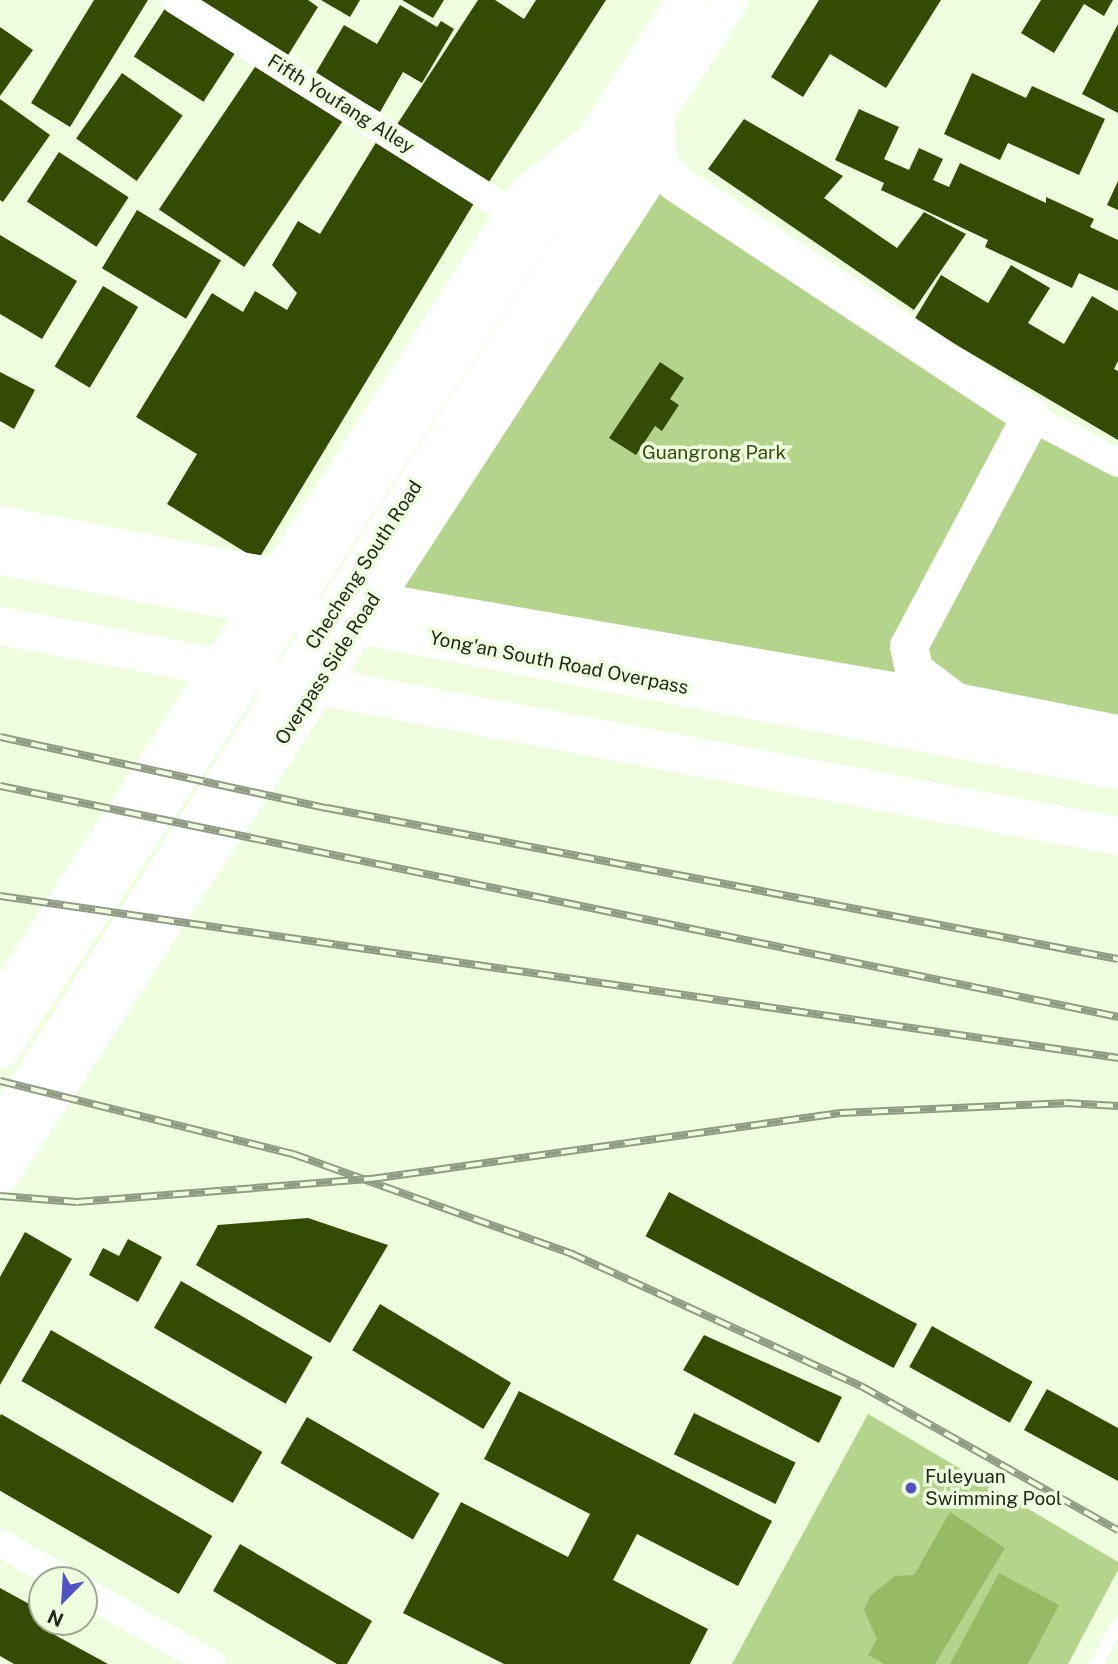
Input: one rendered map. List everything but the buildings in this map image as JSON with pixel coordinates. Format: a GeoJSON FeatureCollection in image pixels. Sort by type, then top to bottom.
{"type":"FeatureCollection","features":[{"type":"Feature","properties":{"kind":"main road","name":"Checheng South Road"},"geometry":{"type":"LineString","coordinates":[[0,1050],[686,0]]}},
{"type":"Feature","properties":{"kind":"main road","name":"Checheng South Road"},"geometry":{"type":"LineString","coordinates":[[0,1130],[730,0]]}},
{"type":"Feature","properties":{"kind":"main road"},"geometry":{"type":"LineString","coordinates":[[656,113],[658,162],[676,183],[1031,417],[909,646],[914,670],[956,702]]}},
{"type":"Feature","properties":{"kind":"main road"},"geometry":{"type":"LineString","coordinates":[[0,1007],[528,193],[594,141]]}},
{"type":"Feature","properties":{"kind":"main road","name":"Overpass Side Road"},"geometry":{"type":"LineString","coordinates":[[0,1175],[658,162]]}},
{"type":"Feature","properties":{"kind":"main road"},"geometry":{"type":"LineString","coordinates":[[0,525],[278,578]]}},
{"type":"Feature","properties":{"kind":"main road","name":"Yong'an South Road Overpass"},"geometry":{"type":"LineString","coordinates":[[0,556],[1118,770]]}},
{"type":"Feature","properties":{"kind":"main road"},"geometry":{"type":"LineString","coordinates":[[372,601],[956,702],[1118,734]]}},
{"type":"Feature","properties":{"kind":"main road"},"geometry":{"type":"LineString","coordinates":[[0,626],[1118,836]]}},
{"type":"Feature","properties":{"kind":"street","name":"Fifth Youfang Alley"},"geometry":{"type":"LineString","coordinates":[[175,0],[507,209]]}},
{"type":"Feature","properties":{"kind":"street"},"geometry":{"type":"LineString","coordinates":[[1031,417],[1118,463]]}},
{"type":"Feature","properties":{"kind":"street"},"geometry":{"type":"LineString","coordinates":[[0,1543],[40,1566]]}},
{"type":"Feature","properties":{"kind":"street"},"geometry":{"type":"LineString","coordinates":[[98,1600],[194,1660]]}},
{"type":"Feature","properties":{"kind":"lane"},"geometry":{"type":"LineString","coordinates":[[1096,1664],[1118,1625]]}},
{"type":"Feature","properties":{"kind":"green space","name":"Guangrong Park"},"geometry":{"type":"Polygon","coordinates":[[[658,162],[1118,463],[1118,734],[372,601],[658,162]]]}},
{"type":"Feature","properties":{"kind":"green space","name":"Fuleyuan Swimming Pool"},"geometry":{"type":"Polygon","coordinates":[[[868,1414],[1118,1562],[1118,1570],[1068,1664],[732,1664],[868,1414]]]}},
{"type":"Feature","properties":{"kind":"shaded area"},"geometry":{"type":"Polygon","coordinates":[[[950,1512],[1005,1548],[935,1664],[884,1664],[868,1655],[877,1639],[864,1610],[870,1596],[895,1576],[914,1575],[950,1512]]]}},
{"type":"Feature","properties":{"kind":"shaded area"},"geometry":{"type":"Polygon","coordinates":[[[999,1573],[1059,1605],[1028,1664],[950,1664],[999,1573]]]}},
{"type":"Feature","properties":{"kind":"railway"},"geometry":{"type":"LineString","coordinates":[[0,737],[327,808],[1118,959]]}},
{"type":"Feature","properties":{"kind":"railway"},"geometry":{"type":"LineString","coordinates":[[0,786],[1118,1017]]}},
{"type":"Feature","properties":{"kind":"railway"},"geometry":{"type":"LineString","coordinates":[[0,896],[1118,1058]]}},
{"type":"Feature","properties":{"kind":"railway"},"geometry":{"type":"LineString","coordinates":[[0,1081],[293,1154],[570,1253],[861,1386],[1118,1530]]}},
{"type":"Feature","properties":{"kind":"railway"},"geometry":{"type":"LineString","coordinates":[[0,1196],[77,1202],[371,1179],[840,1113],[1065,1103],[1118,1106]]}},
{"type":"Feature","properties":{"kind":"place","name":"Fuleyuan Swimming Pool"},"geometry":{"type":"Point","coordinates":[911,1488]}}]}
